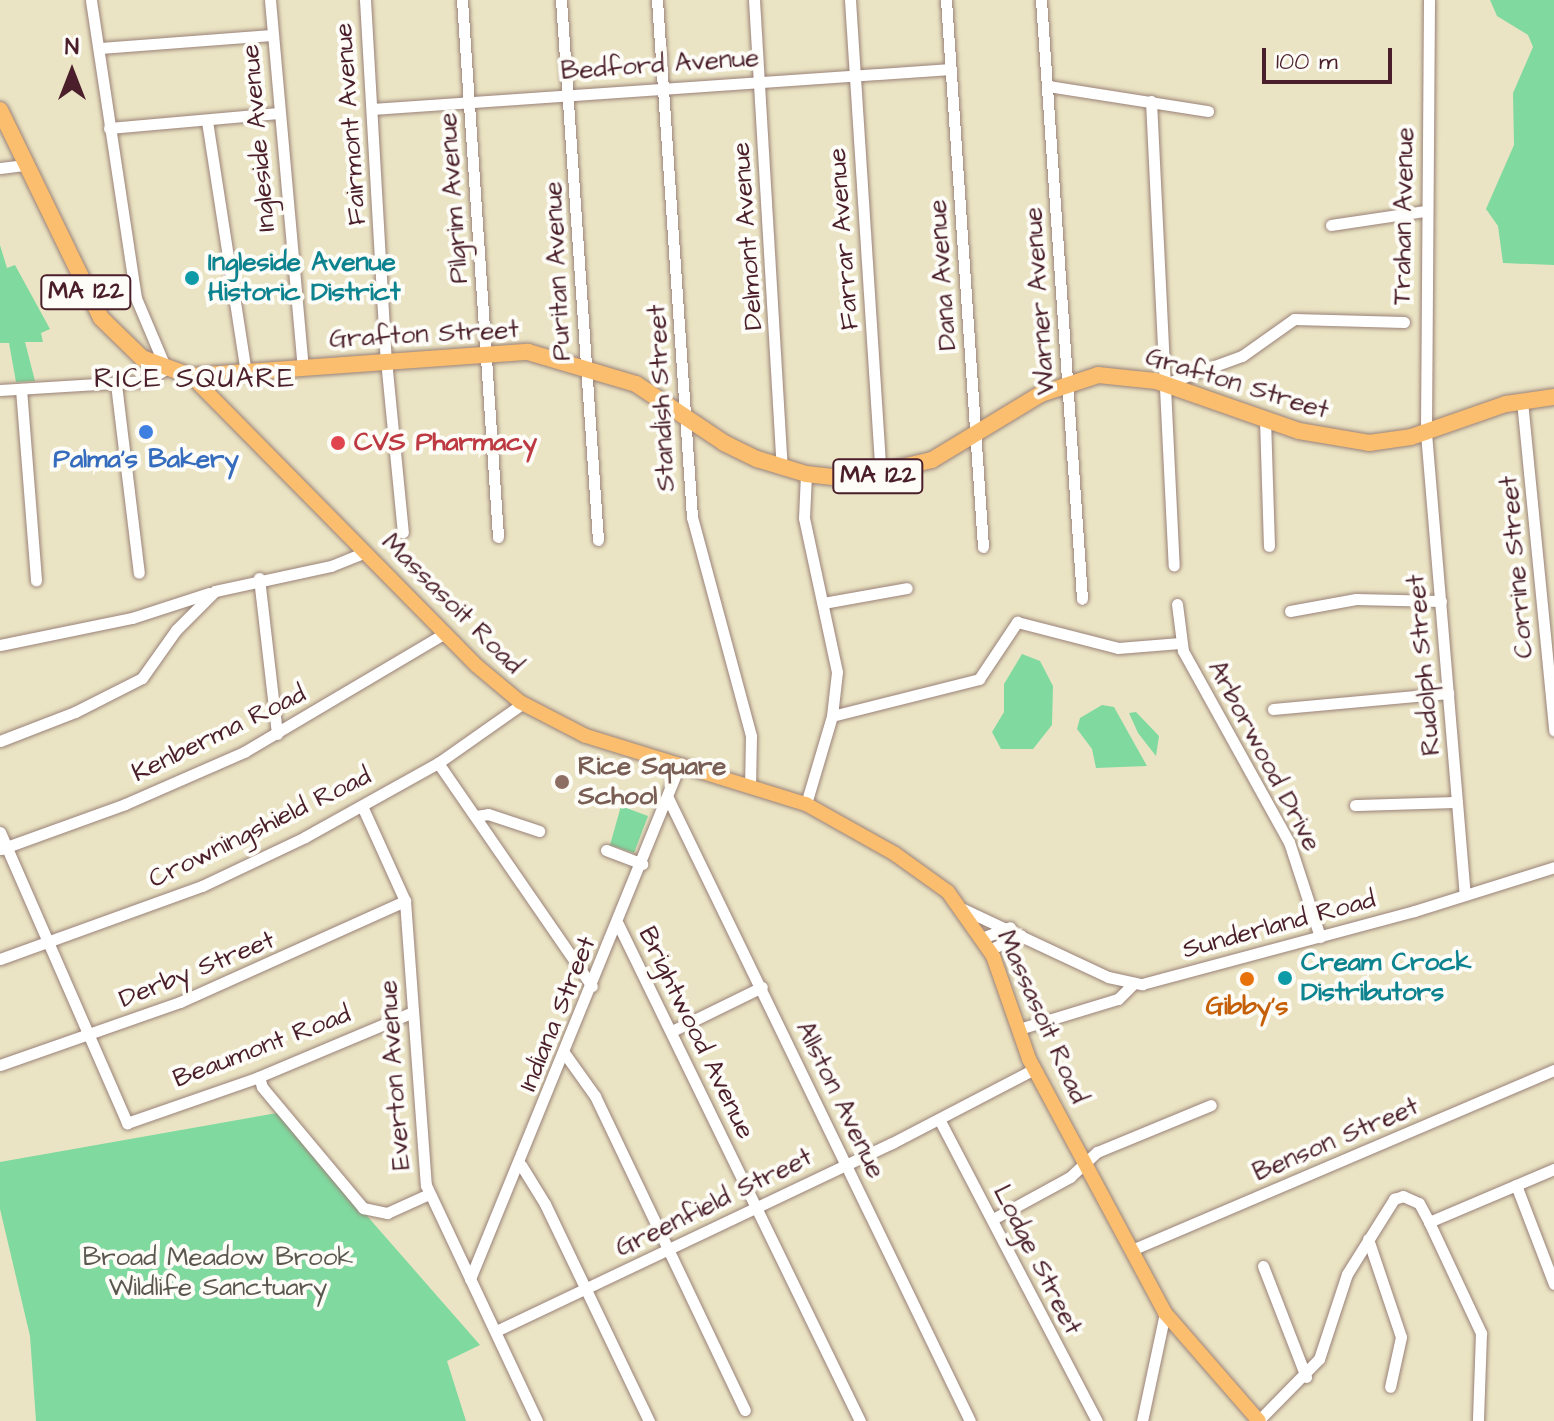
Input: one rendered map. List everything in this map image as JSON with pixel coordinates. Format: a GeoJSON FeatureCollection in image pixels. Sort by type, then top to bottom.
{"type":"FeatureCollection","features":[{"type":"Feature","properties":{"kind":"highway","name":"Grafton Street"},"geometry":{"type":"LineString","coordinates":[[0,110],[101,318],[129,349],[166,369],[191,376],[488,351],[528,352],[585,365],[636,384],[735,449],[806,474],[881,475],[932,460],[1068,382],[1112,374],[1165,384],[1265,419],[1356,443],[1426,433],[1522,401],[1554,397]]}},
{"type":"Feature","properties":{"kind":"main road","name":"Massasoit Road"},"geometry":{"type":"LineString","coordinates":[[191,376],[445,633],[522,704],[586,736],[806,804],[908,863],[963,909],[986,944],[1034,1069],[1134,1249],[1165,1313],[1258,1421]]}},
{"type":"Feature","properties":{"kind":"street"},"geometry":{"type":"LineString","coordinates":[[0,390],[156,379],[166,369],[136,301],[91,0]]}},
{"type":"Feature","properties":{"kind":"street","name":"Ingleside Avenue"},"geometry":{"type":"LineString","coordinates":[[270,0],[303,367]]}},
{"type":"Feature","properties":{"kind":"street","name":"Fairmont Avenue"},"geometry":{"type":"LineString","coordinates":[[365,0],[386,360],[403,532]]}},
{"type":"Feature","properties":{"kind":"street","name":"Pilgrim Avenue"},"geometry":{"type":"LineString","coordinates":[[462,0],[488,351],[498,537]]}},
{"type":"Feature","properties":{"kind":"street","name":"Puritan Avenue"},"geometry":{"type":"LineString","coordinates":[[561,0],[598,540]]}},
{"type":"Feature","properties":{"kind":"street","name":"Standish Street"},"geometry":{"type":"LineString","coordinates":[[657,0],[692,517],[751,736],[750,786]]}},
{"type":"Feature","properties":{"kind":"street","name":"Delmont Avenue"},"geometry":{"type":"LineString","coordinates":[[754,0],[782,468]]}},
{"type":"Feature","properties":{"kind":"street","name":"Farrar Avenue"},"geometry":{"type":"LineString","coordinates":[[850,0],[881,475]]}},
{"type":"Feature","properties":{"kind":"street","name":"Dana Avenue"},"geometry":{"type":"LineString","coordinates":[[946,0],[983,547]]}},
{"type":"Feature","properties":{"kind":"street","name":"Warner Avenue"},"geometry":{"type":"LineString","coordinates":[[1041,0],[1082,599]]}},
{"type":"Feature","properties":{"kind":"street","name":"Trahan Avenue"},"geometry":{"type":"LineString","coordinates":[[1426,433],[1425,211],[1429,0]]}},
{"type":"Feature","properties":{"kind":"street"},"geometry":{"type":"LineString","coordinates":[[99,48],[273,35]]}},
{"type":"Feature","properties":{"kind":"street","name":"Bedford Avenue"},"geometry":{"type":"LineString","coordinates":[[372,109],[469,99],[951,69]]}},
{"type":"Feature","properties":{"kind":"street"},"geometry":{"type":"LineString","coordinates":[[1048,86],[1208,111]]}},
{"type":"Feature","properties":{"kind":"street"},"geometry":{"type":"LineString","coordinates":[[1151,101],[1174,565]]}},
{"type":"Feature","properties":{"kind":"street"},"geometry":{"type":"LineString","coordinates":[[109,128],[278,113]]}},
{"type":"Feature","properties":{"kind":"street"},"geometry":{"type":"LineString","coordinates":[[207,121],[246,372]]}},
{"type":"Feature","properties":{"kind":"street"},"geometry":{"type":"LineString","coordinates":[[0,168],[26,165]]}},
{"type":"Feature","properties":{"kind":"street"},"geometry":{"type":"LineString","coordinates":[[1331,225],[1425,211]]}},
{"type":"Feature","properties":{"kind":"street"},"geometry":{"type":"LineString","coordinates":[[1165,384],[1242,356],[1294,319],[1404,322]]}},
{"type":"Feature","properties":{"kind":"street"},"geometry":{"type":"LineString","coordinates":[[116,384],[139,573]]}},
{"type":"Feature","properties":{"kind":"street"},"geometry":{"type":"LineString","coordinates":[[21,389],[36,580]]}},
{"type":"Feature","properties":{"kind":"street","name":"Corrine Street"},"geometry":{"type":"LineString","coordinates":[[1522,401],[1554,730]]}},
{"type":"Feature","properties":{"kind":"street"},"geometry":{"type":"LineString","coordinates":[[1265,419],[1269,546]]}},
{"type":"Feature","properties":{"kind":"street","name":"Rudolph Street"},"geometry":{"type":"LineString","coordinates":[[1426,433],[1465,894]]}},
{"type":"Feature","properties":{"kind":"street"},"geometry":{"type":"LineString","coordinates":[[806,474],[804,518],[837,662],[832,716],[806,804]]}},
{"type":"Feature","properties":{"kind":"street"},"geometry":{"type":"LineString","coordinates":[[0,645],[132,618],[259,578],[331,566],[365,552]]}},
{"type":"Feature","properties":{"kind":"street"},"geometry":{"type":"LineString","coordinates":[[259,578],[277,734]]}},
{"type":"Feature","properties":{"kind":"street"},"geometry":{"type":"LineString","coordinates":[[823,603],[907,588]]}},
{"type":"Feature","properties":{"kind":"street"},"geometry":{"type":"LineString","coordinates":[[0,741],[75,712],[142,678],[176,630],[215,591]]}},
{"type":"Feature","properties":{"kind":"street"},"geometry":{"type":"LineString","coordinates":[[1290,611],[1356,599],[1441,601]]}},
{"type":"Feature","properties":{"kind":"street"},"geometry":{"type":"LineString","coordinates":[[832,716],[979,679],[995,660],[1009,626],[1017,622],[1118,648],[1180,643],[1177,604]]}},
{"type":"Feature","properties":{"kind":"street","name":"Kenberma Road"},"geometry":{"type":"LineString","coordinates":[[4,848],[188,777],[277,734],[445,633]]}},
{"type":"Feature","properties":{"kind":"street","name":"Arborwood Drive"},"geometry":{"type":"LineString","coordinates":[[1180,643],[1289,842],[1320,937]]}},
{"type":"Feature","properties":{"kind":"street"},"geometry":{"type":"LineString","coordinates":[[1273,709],[1448,693]]}},
{"type":"Feature","properties":{"kind":"street","name":"Crowningshield Road"},"geometry":{"type":"LineString","coordinates":[[0,959],[202,886],[362,806],[438,763],[522,704]]}},
{"type":"Feature","properties":{"kind":"street"},"geometry":{"type":"LineString","coordinates":[[438,763],[592,986]]}},
{"type":"Feature","properties":{"kind":"street","name":"Indiana Street"},"geometry":{"type":"LineString","coordinates":[[470,1279],[521,1165],[680,764]]}},
{"type":"Feature","properties":{"kind":"street","name":"Allston Avenue"},"geometry":{"type":"LineString","coordinates":[[668,798],[762,987],[966,1420]]}},
{"type":"Feature","properties":{"kind":"street"},"geometry":{"type":"LineString","coordinates":[[1355,805],[1457,802]]}},
{"type":"Feature","properties":{"kind":"street","name":"Everton Avenue"},"geometry":{"type":"LineString","coordinates":[[362,806],[405,901],[420,1146],[429,1194],[537,1421]]}},
{"type":"Feature","properties":{"kind":"street"},"geometry":{"type":"LineString","coordinates":[[476,816],[488,814],[539,831]]}},
{"type":"Feature","properties":{"kind":"street"},"geometry":{"type":"LineString","coordinates":[[0,832],[4,848],[90,1035]]}},
{"type":"Feature","properties":{"kind":"street"},"geometry":{"type":"LineString","coordinates":[[606,850],[642,864]]}},
{"type":"Feature","properties":{"kind":"street","name":"Sunderland Road"},"geometry":{"type":"LineString","coordinates":[[1134,983],[1320,937],[1554,867]]}},
{"type":"Feature","properties":{"kind":"street","name":"Derby Street"},"geometry":{"type":"LineString","coordinates":[[0,1065],[236,980],[405,901]]}},
{"type":"Feature","properties":{"kind":"street"},"geometry":{"type":"LineString","coordinates":[[963,909],[1010,927],[1096,972],[1134,983],[1118,999],[1019,1029]]}},
{"type":"Feature","properties":{"kind":"street","name":"Brightwood Avenue"},"geometry":{"type":"LineString","coordinates":[[618,924],[860,1421]]}},
{"type":"Feature","properties":{"kind":"street"},"geometry":{"type":"LineString","coordinates":[[986,944],[1010,927]]}},
{"type":"Feature","properties":{"kind":"street"},"geometry":{"type":"LineString","coordinates":[[986,944],[1021,935]]}},
{"type":"Feature","properties":{"kind":"street"},"geometry":{"type":"LineString","coordinates":[[672,1031],[762,987]]}},
{"type":"Feature","properties":{"kind":"street","name":"Beaumont Road"},"geometry":{"type":"LineString","coordinates":[[90,1035],[127,1123],[259,1077],[413,1012]]}},
{"type":"Feature","properties":{"kind":"street"},"geometry":{"type":"LineString","coordinates":[[565,1054],[595,1096],[665,1252],[745,1410]]}},
{"type":"Feature","properties":{"kind":"street","name":"Greenfield Street"},"geometry":{"type":"LineString","coordinates":[[496,1331],[939,1119],[1034,1069]]}},
{"type":"Feature","properties":{"kind":"street","name":"Benson Street"},"geometry":{"type":"LineString","coordinates":[[1134,1249],[1554,1070]]}},
{"type":"Feature","properties":{"kind":"street"},"geometry":{"type":"LineString","coordinates":[[259,1077],[361,1207],[387,1213],[429,1194]]}},
{"type":"Feature","properties":{"kind":"street"},"geometry":{"type":"LineString","coordinates":[[993,1219],[1070,1177],[1097,1152],[1211,1105]]}},
{"type":"Feature","properties":{"kind":"street","name":"Lodge Street"},"geometry":{"type":"LineString","coordinates":[[939,1119],[1097,1421]]}},
{"type":"Feature","properties":{"kind":"street"},"geometry":{"type":"LineString","coordinates":[[521,1165],[586,1289],[649,1421]]}},
{"type":"Feature","properties":{"kind":"street"},"geometry":{"type":"LineString","coordinates":[[1429,1222],[1554,1169]]}},
{"type":"Feature","properties":{"kind":"street"},"geometry":{"type":"LineString","coordinates":[[1516,1185],[1554,1284]]}},
{"type":"Feature","properties":{"kind":"street"},"geometry":{"type":"LineString","coordinates":[[1258,1421],[1306,1377],[1324,1351],[1347,1274],[1398,1196],[1419,1203],[1480,1328],[1478,1421]]}},
{"type":"Feature","properties":{"kind":"street"},"geometry":{"type":"LineString","coordinates":[[1368,1239],[1401,1337],[1390,1387]]}},
{"type":"Feature","properties":{"kind":"street"},"geometry":{"type":"LineString","coordinates":[[1263,1266],[1306,1377]]}},
{"type":"Feature","properties":{"kind":"street"},"geometry":{"type":"LineString","coordinates":[[1142,1421],[1165,1313]]}},
{"type":"Feature","properties":{"kind":"green space"},"geometry":{"type":"Polygon","coordinates":[[[1490,0],[1554,0],[1554,265],[1503,263],[1498,226],[1486,209],[1514,145],[1513,93],[1533,47],[1528,35],[1497,16],[1490,0]]]}},
{"type":"Feature","properties":{"kind":"green space"},"geometry":{"type":"Polygon","coordinates":[[[0,245],[7,268],[15,265],[50,329],[41,333],[43,342],[25,342],[35,381],[16,382],[9,343],[0,343],[0,245]]]}},
{"type":"Feature","properties":{"kind":"green space"},"geometry":{"type":"Polygon","coordinates":[[[1022,654],[1040,661],[1053,686],[1052,725],[1033,749],[1001,749],[992,732],[1004,712],[1004,684],[1022,654]]]}},
{"type":"Feature","properties":{"kind":"green space"},"geometry":{"type":"Polygon","coordinates":[[[1102,705],[1114,707],[1147,766],[1096,768],[1092,749],[1077,729],[1080,718],[1102,705]]]}},
{"type":"Feature","properties":{"kind":"green space"},"geometry":{"type":"Polygon","coordinates":[[[1136,712],[1159,736],[1156,756],[1138,733],[1129,713],[1136,712]]]}},
{"type":"Feature","properties":{"kind":"green space"},"geometry":{"type":"Polygon","coordinates":[[[621,806],[648,816],[634,853],[610,845],[621,806]]]}},
{"type":"Feature","properties":{"kind":"green space","name":"Broad Meadow Brook Wildlife Sanctuary"},"geometry":{"type":"Polygon","coordinates":[[[277,1113],[480,1345],[447,1361],[466,1421],[36,1421],[30,1336],[0,1209],[0,1162],[277,1113]]]}},
{"type":"Feature","properties":{"kind":"place","name":"Ingleside Avenue Historic District"},"geometry":{"type":"Point","coordinates":[192,278]}},
{"type":"Feature","properties":{"kind":"place","name":"Palma's Bakery"},"geometry":{"type":"Point","coordinates":[146,432]}},
{"type":"Feature","properties":{"kind":"place","name":"CVS Pharmacy"},"geometry":{"type":"Point","coordinates":[338,443]}},
{"type":"Feature","properties":{"kind":"place","name":"Rice Square School"},"geometry":{"type":"Point","coordinates":[562,782]}},
{"type":"Feature","properties":{"kind":"place","name":"Cream Crock Distributors"},"geometry":{"type":"Point","coordinates":[1285,978]}},
{"type":"Feature","properties":{"kind":"place","name":"Gibby's"},"geometry":{"type":"Point","coordinates":[1247,979]}},
{"type":"Feature","properties":{"kind":"district","name":"RICE SQUARE"},"geometry":{"type":"Point","coordinates":[195,379]}}]}
